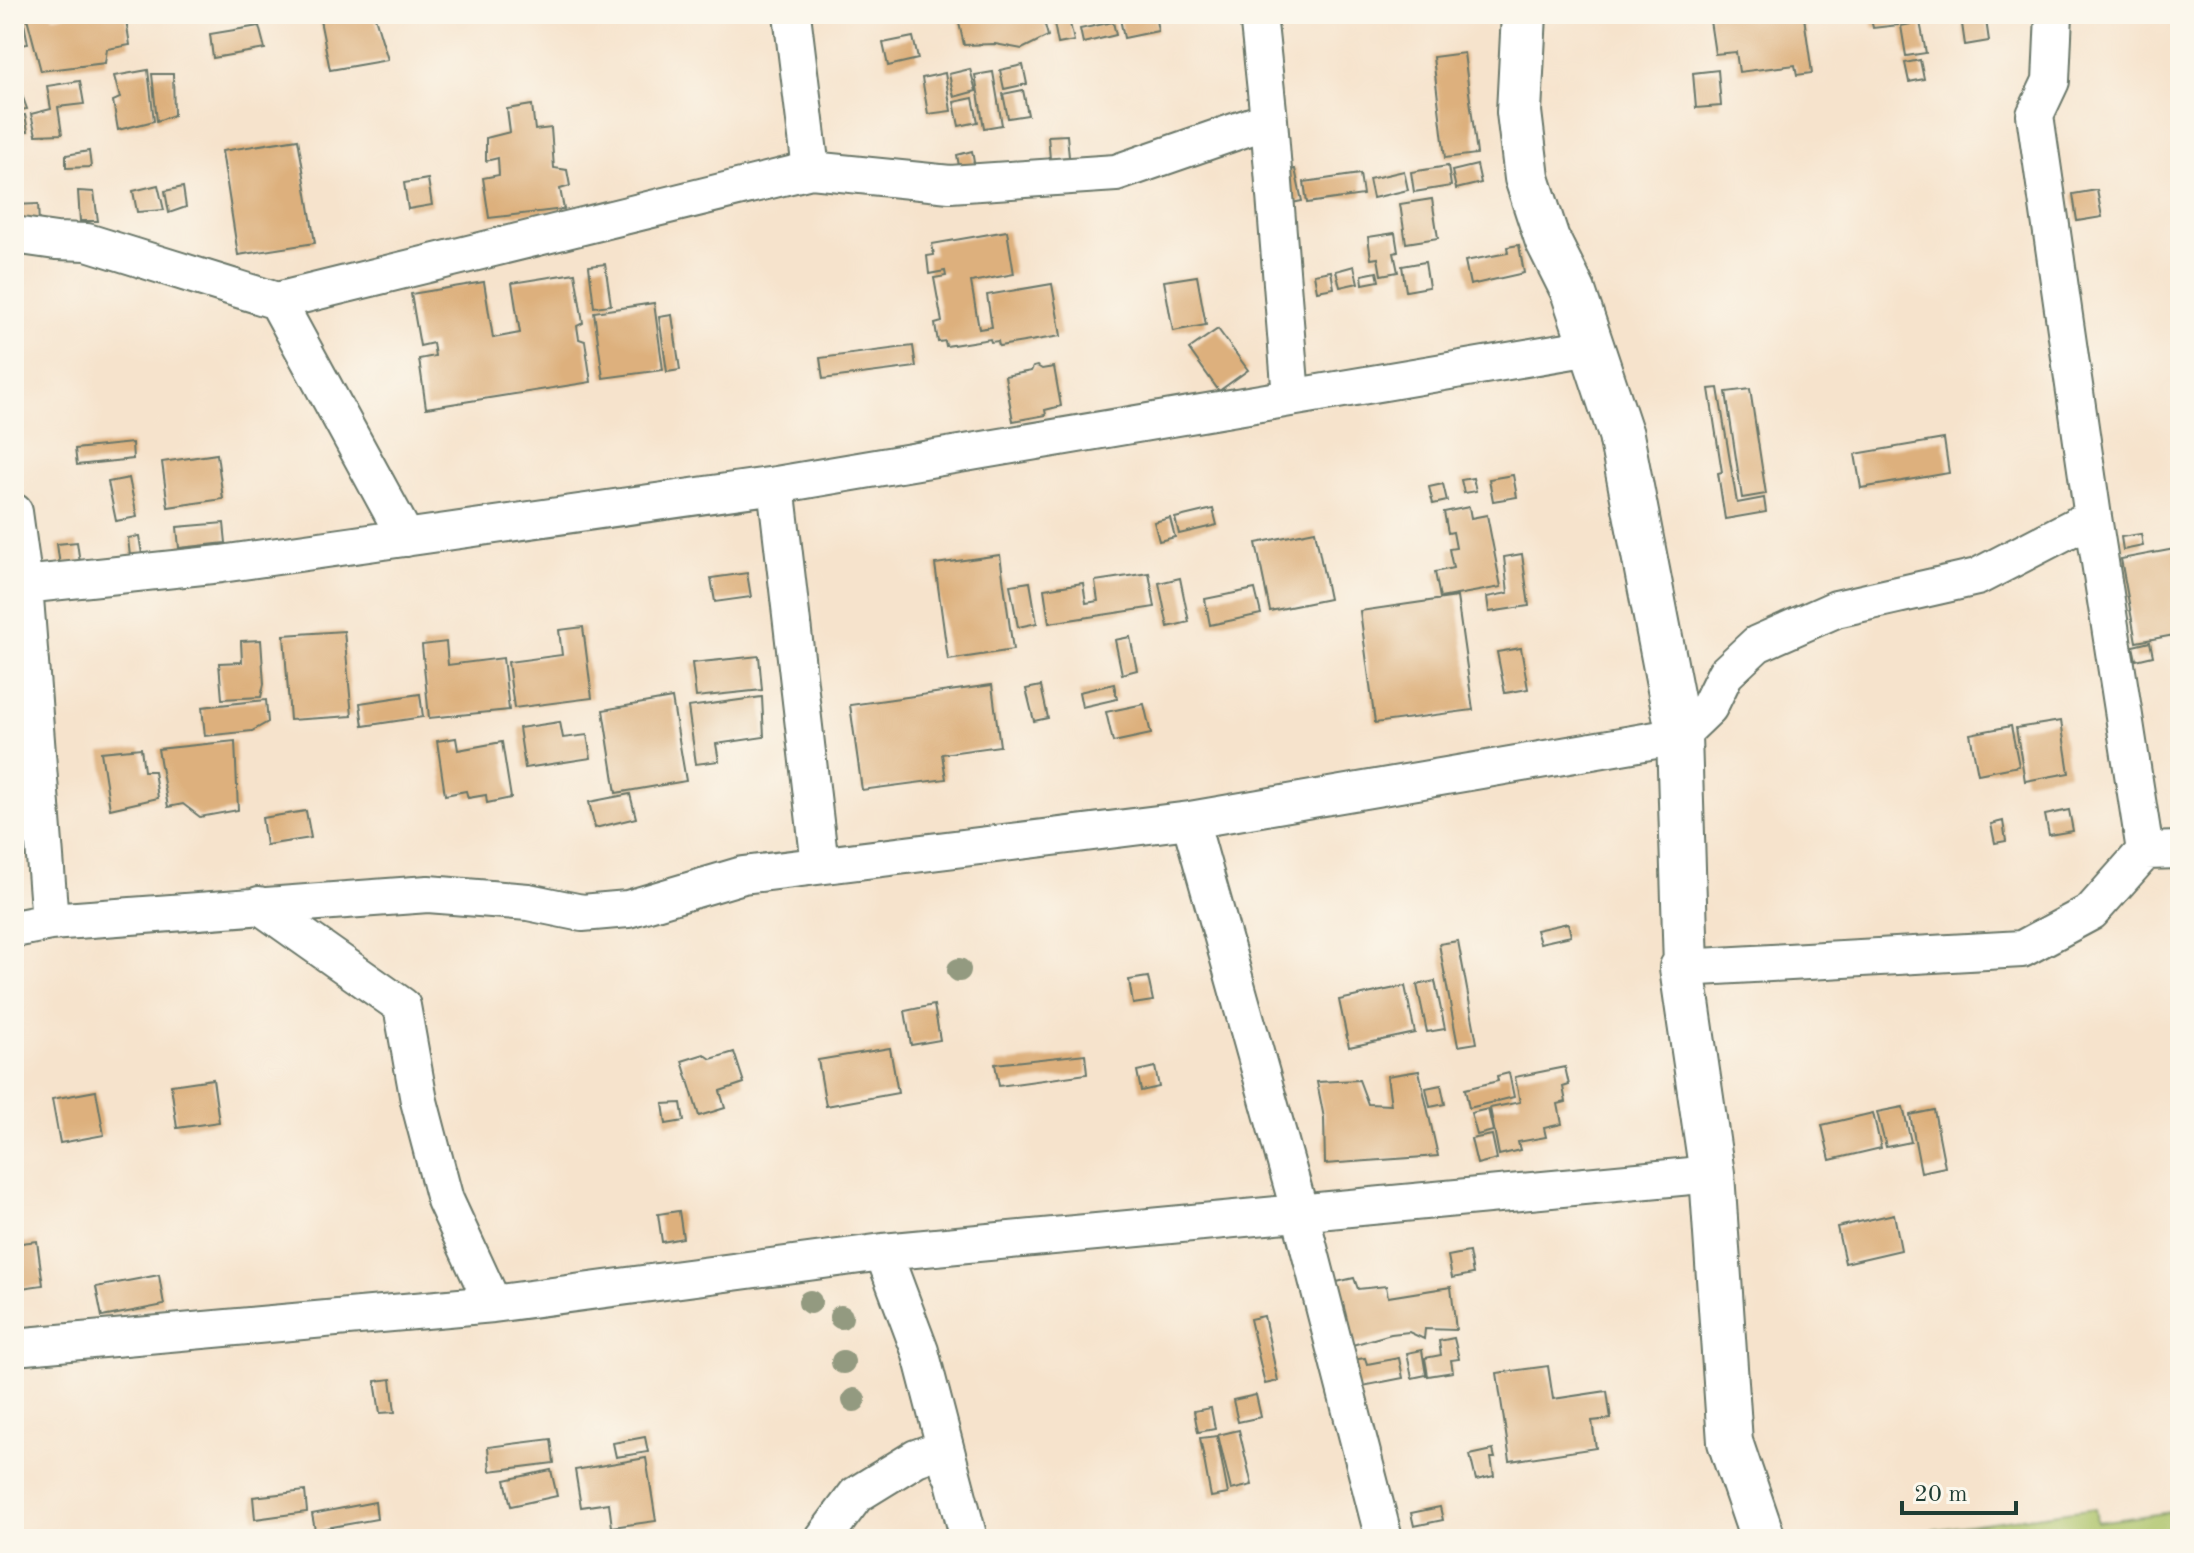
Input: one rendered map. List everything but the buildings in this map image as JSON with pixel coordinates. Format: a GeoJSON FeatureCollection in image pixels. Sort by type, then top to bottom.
{"type":"FeatureCollection","features":[{"type":"Feature","properties":{"kind":"street"},"geometry":{"type":"LineString","coordinates":[[792,14],[811,170]]}},
{"type":"Feature","properties":{"kind":"street"},"geometry":{"type":"LineString","coordinates":[[1258,14],[1291,397]]}},
{"type":"Feature","properties":{"kind":"street"},"geometry":{"type":"LineString","coordinates":[[1524,14],[1519,112],[1527,178],[1547,239],[1573,291],[1621,435],[1679,736],[1686,967],[1682,968]]}},
{"type":"Feature","properties":{"kind":"street"},"geometry":{"type":"LineString","coordinates":[[1682,968],[2022,949],[2091,912],[2163,851],[2093,517],[2035,115],[2051,81],[2054,14]]}},
{"type":"Feature","properties":{"kind":"street"},"geometry":{"type":"LineString","coordinates":[[14,235],[87,242],[277,301],[811,170],[950,184],[1116,173],[1269,120]]}},
{"type":"Feature","properties":{"kind":"street"},"geometry":{"type":"LineString","coordinates":[[277,301],[406,538]]}},
{"type":"Feature","properties":{"kind":"street"},"geometry":{"type":"LineString","coordinates":[[19,586],[221,564],[776,485],[1591,347]]}},
{"type":"Feature","properties":{"kind":"street"},"geometry":{"type":"LineString","coordinates":[[776,485],[820,865]]}},
{"type":"Feature","properties":{"kind":"street"},"geometry":{"type":"LineString","coordinates":[[14,512],[50,922]]}},
{"type":"Feature","properties":{"kind":"street"},"geometry":{"type":"LineString","coordinates":[[14,929],[50,922],[428,894],[528,902],[582,913],[628,909],[743,875],[1190,820],[1679,736],[1709,707],[1725,674],[1757,644],[1836,609],[1977,577],[2093,517]]}},
{"type":"Feature","properties":{"kind":"street"},"geometry":{"type":"LineString","coordinates":[[1190,820],[1300,1213],[1384,1539]]}},
{"type":"Feature","properties":{"kind":"street"},"geometry":{"type":"LineString","coordinates":[[259,905],[402,1006],[419,1101],[445,1200],[493,1304]]}},
{"type":"Feature","properties":{"kind":"street"},"geometry":{"type":"LineString","coordinates":[[1682,968],[1712,1174],[1730,1442],[1763,1539]]}},
{"type":"Feature","properties":{"kind":"street"},"geometry":{"type":"LineString","coordinates":[[14,1347],[493,1304],[883,1252],[1712,1174]]}},
{"type":"Feature","properties":{"kind":"street"},"geometry":{"type":"LineString","coordinates":[[823,1539],[856,1495],[916,1458],[944,1448],[969,1539],[920,1351],[883,1252]]}},
{"type":"Feature","properties":{"kind":"green space"},"geometry":{"type":"Polygon","coordinates":[[[2095,1508],[2097,1522],[2180,1511],[2180,1539],[1880,1539],[1880,1537],[2095,1508]]]}}]}
